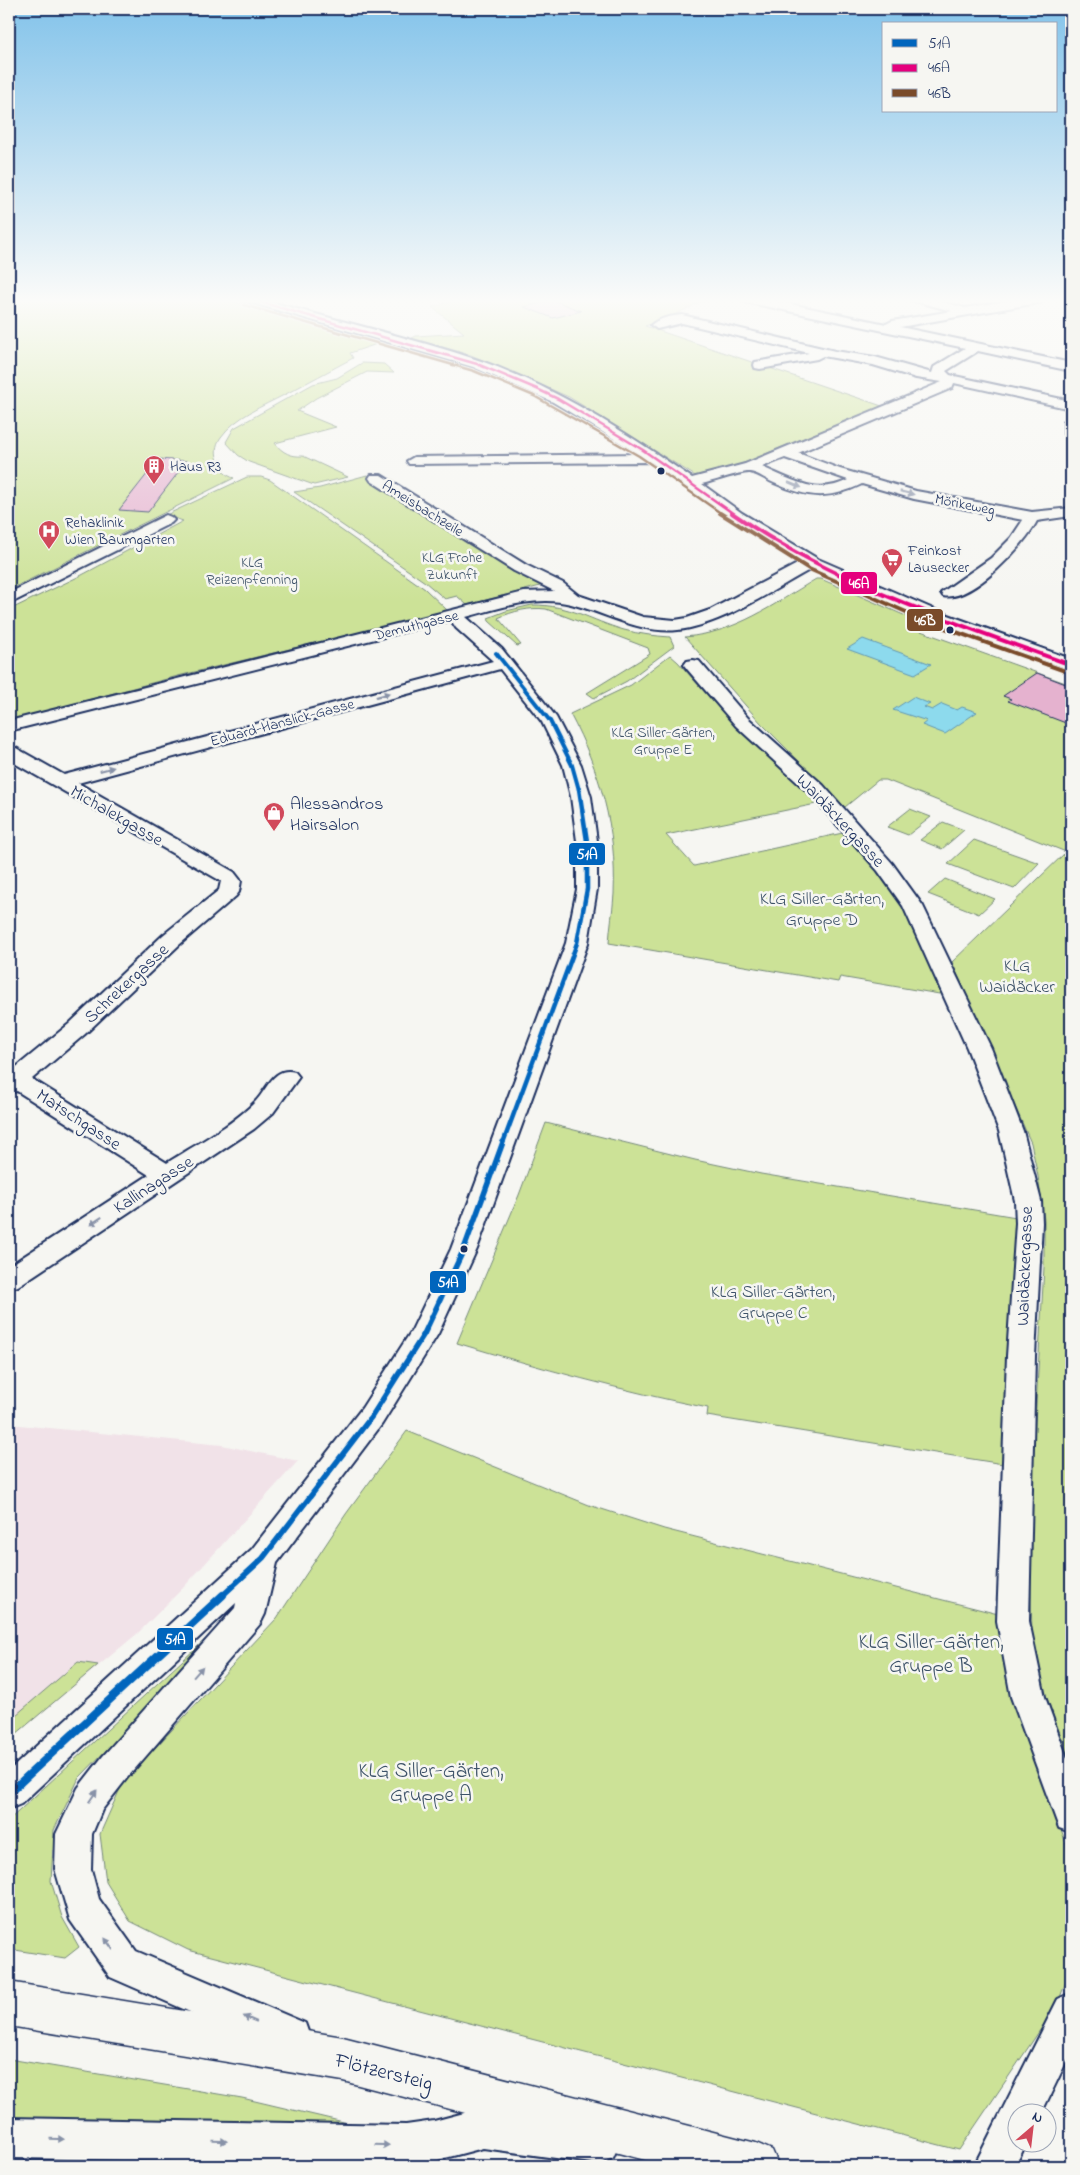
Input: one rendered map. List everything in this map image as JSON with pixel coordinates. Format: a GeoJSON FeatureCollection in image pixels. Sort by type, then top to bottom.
{"type":"FeatureCollection","features":[{"type":"Feature","properties":{"kind":"main road","name":"Flötzersteig"},"geometry":{"type":"LineString","coordinates":[[9,2004],[343,2059],[755,2166]]}},
{"type":"Feature","properties":{"kind":"street"},"geometry":{"type":"LineString","coordinates":[[559,400],[654,458],[737,516],[812,562],[918,609],[1071,665]]}},
{"type":"Feature","properties":{"kind":"street"},"geometry":{"type":"LineString","coordinates":[[690,483],[750,467],[912,400]]}},
{"type":"Feature","properties":{"kind":"street"},"geometry":{"type":"LineString","coordinates":[[1050,400],[1071,404]]}},
{"type":"Feature","properties":{"kind":"street"},"geometry":{"type":"LineString","coordinates":[[1071,422],[1071,434]]}},
{"type":"Feature","properties":{"kind":"street","name":"Mörikeweg"},"geometry":{"type":"LineString","coordinates":[[785,453],[860,480],[914,495],[1032,517],[1071,512]]}},
{"type":"Feature","properties":{"kind":"street"},"geometry":{"type":"LineString","coordinates":[[414,461],[654,458]]}},
{"type":"Feature","properties":{"kind":"street"},"geometry":{"type":"LineString","coordinates":[[750,467],[804,488],[822,492],[838,490],[860,480]]}},
{"type":"Feature","properties":{"kind":"street","name":"Ameisbachzeile"},"geometry":{"type":"LineString","coordinates":[[376,478],[520,568],[557,586],[573,599]]}},
{"type":"Feature","properties":{"kind":"street"},"geometry":{"type":"LineString","coordinates":[[918,609],[965,586],[994,564],[1012,546],[1028,526],[1032,517]]}},
{"type":"Feature","properties":{"kind":"street"},"geometry":{"type":"LineString","coordinates":[[9,599],[166,520]]}},
{"type":"Feature","properties":{"kind":"street","name":"Demuthgasse"},"geometry":{"type":"LineString","coordinates":[[9,726],[524,597],[553,596],[573,599],[641,622],[675,625],[690,623],[716,614],[812,562]]}},
{"type":"Feature","properties":{"kind":"street"},"geometry":{"type":"LineString","coordinates":[[9,1793],[263,1558],[372,1416],[424,1334],[440,1303],[484,1194],[577,943],[587,889],[587,841],[581,798],[572,765],[550,720],[504,663],[462,624],[456,614]]}},
{"type":"Feature","properties":{"kind":"street","name":"Eduard-Hanslick-Gasse"},"geometry":{"type":"LineString","coordinates":[[60,782],[504,663]]}},
{"type":"Feature","properties":{"kind":"street","name":"Waidäckergasse"},"geometry":{"type":"LineString","coordinates":[[693,665],[742,722],[816,789],[885,867],[913,906],[979,1048],[1011,1131],[1028,1201],[1030,1223],[1021,1356],[1012,1622],[1028,1697],[1071,1816]]}},
{"type":"Feature","properties":{"kind":"street","name":"Michalekgasse"},"geometry":{"type":"LineString","coordinates":[[9,752],[227,876]]}},
{"type":"Feature","properties":{"kind":"street","name":"Schrekergasse"},"geometry":{"type":"LineString","coordinates":[[13,1082],[77,1029],[172,940],[229,892],[231,882],[227,876]]}},
{"type":"Feature","properties":{"kind":"street","name":"Kallinagasse"},"geometry":{"type":"LineString","coordinates":[[9,1279],[245,1123],[264,1107],[287,1077]]}},
{"type":"Feature","properties":{"kind":"street","name":"Matschgasse"},"geometry":{"type":"LineString","coordinates":[[13,1082],[166,1174]]}},
{"type":"Feature","properties":{"kind":"street"},"geometry":{"type":"LineString","coordinates":[[263,1558],[249,1614],[115,1767],[90,1799],[74,1834],[73,1869],[83,1907],[123,1964],[343,2059]]}},
{"type":"Feature","properties":{"kind":"street"},"geometry":{"type":"LineString","coordinates":[[1026,2102],[1071,2012]]}},
{"type":"Feature","properties":{"kind":"street","name":"Flötzersteig"},"geometry":{"type":"LineString","coordinates":[[9,2138],[406,2145],[434,2141],[483,2128],[755,2166]]}},
{"type":"Feature","properties":{"kind":"street"},"geometry":{"type":"LineString","coordinates":[[994,2166],[1008,2139]]}},
{"type":"Feature","properties":{"kind":"shaded area"},"geometry":{"type":"Polygon","coordinates":[[[9,1424],[222,1445],[298,1461],[183,1588],[138,1633],[9,1740],[9,1424]]]}},
{"type":"Feature","properties":{"kind":"green space"},"geometry":{"type":"Polygon","coordinates":[[[9,400],[275,400],[242,418],[221,437],[216,450],[220,466],[223,471],[234,478],[9,590],[9,400]]]}},
{"type":"Feature","properties":{"kind":"green space"},"geometry":{"type":"Polygon","coordinates":[[[285,400],[314,400],[297,411],[336,427],[275,443],[288,454],[303,456],[348,477],[314,485],[249,462],[238,455],[226,442],[234,428],[285,400]]]}},
{"type":"Feature","properties":{"kind":"green space"},"geometry":{"type":"Polygon","coordinates":[[[573,400],[863,400],[882,406],[741,464],[697,477],[573,400]]]}},
{"type":"Feature","properties":{"kind":"green space","name":"KLG Frohe Zukunft"},"geometry":{"type":"Polygon","coordinates":[[[367,475],[445,525],[548,584],[467,605],[457,596],[445,599],[425,582],[294,492],[320,488],[367,475]]]}},
{"type":"Feature","properties":{"kind":"green space","name":"KLG Reizenpfenning"},"geometry":{"type":"Polygon","coordinates":[[[247,477],[261,477],[270,480],[425,589],[448,611],[178,676],[9,721],[9,610],[82,575],[183,521],[166,515],[247,477]]]}},
{"type":"Feature","properties":{"kind":"green space","name":"KLG Waidäcker"},"geometry":{"type":"Polygon","coordinates":[[[816,579],[821,579],[922,623],[915,629],[1071,685],[1071,1765],[1044,1690],[1032,1633],[1029,1527],[1044,1267],[1044,1220],[1038,1176],[1031,1143],[952,962],[1066,852],[886,780],[878,780],[845,807],[761,723],[685,637],[722,629],[754,616],[816,579]]]}},
{"type":"Feature","properties":{"kind":"green space"},"geometry":{"type":"Polygon","coordinates":[[[532,605],[569,610],[630,631],[670,637],[674,646],[627,681],[594,698],[587,693],[650,654],[648,648],[546,609],[522,610],[498,618],[521,645],[517,646],[488,618],[506,611],[532,605]]]}},
{"type":"Feature","properties":{"kind":"green space"},"geometry":{"type":"Polygon","coordinates":[[[670,655],[723,713],[784,766],[821,803],[666,835],[694,866],[847,832],[899,897],[945,995],[840,977],[838,982],[609,943],[614,894],[613,846],[598,779],[581,735],[570,714],[631,685],[670,655]]]}},
{"type":"Feature","properties":{"kind":"green space"},"geometry":{"type":"Polygon","coordinates":[[[910,809],[931,817],[908,835],[887,827],[910,809]]]}},
{"type":"Feature","properties":{"kind":"green space"},"geometry":{"type":"Polygon","coordinates":[[[943,822],[964,830],[942,849],[920,840],[943,822]]]}},
{"type":"Feature","properties":{"kind":"green space"},"geometry":{"type":"Polygon","coordinates":[[[974,840],[1039,863],[1014,889],[948,864],[974,840]]]}},
{"type":"Feature","properties":{"kind":"green space"},"geometry":{"type":"Polygon","coordinates":[[[945,879],[995,899],[979,914],[928,894],[945,879]]]}},
{"type":"Feature","properties":{"kind":"green space","name":"KLG Siller-Gärten, Gruppe C"},"geometry":{"type":"Polygon","coordinates":[[[546,1123],[695,1160],[761,1174],[1016,1217],[1018,1232],[1003,1464],[707,1416],[708,1408],[582,1378],[457,1343],[519,1195],[546,1123]]]}},
{"type":"Feature","properties":{"kind":"green space","name":"KLG Siller-Gärten, Gruppe A"},"geometry":{"type":"Polygon","coordinates":[[[407,1431],[589,1505],[664,1529],[1002,1615],[1056,1814],[1066,1844],[1071,1871],[1071,1969],[1057,2005],[959,2150],[188,1950],[130,1921],[106,1882],[100,1834],[123,1782],[277,1618],[346,1514],[407,1431]]]}},
{"type":"Feature","properties":{"kind":"green space"},"geometry":{"type":"Polygon","coordinates":[[[220,1626],[223,1630],[79,1778],[54,1830],[51,1881],[62,1917],[79,1947],[65,1958],[9,1949],[9,1820],[220,1626]]]}},
{"type":"Feature","properties":{"kind":"green space"},"geometry":{"type":"Polygon","coordinates":[[[78,1662],[98,1665],[9,1740],[9,1721],[78,1662]]]}},
{"type":"Feature","properties":{"kind":"green space"},"geometry":{"type":"Polygon","coordinates":[[[9,2059],[242,2098],[352,2124],[358,2130],[357,2134],[9,2119],[9,2059]]]}},
{"type":"Feature","properties":{"kind":"water"},"geometry":{"type":"Polygon","coordinates":[[[863,639],[931,664],[915,674],[847,649],[863,639]]]}},
{"type":"Feature","properties":{"kind":"water"},"geometry":{"type":"Polygon","coordinates":[[[913,697],[930,704],[924,707],[932,710],[942,704],[957,710],[962,707],[977,712],[945,734],[922,725],[927,721],[893,710],[913,697]]]}},
{"type":"Feature","properties":{"kind":"building","name":"Haus R3"},"geometry":{"type":"Polygon","coordinates":[[[159,459],[187,461],[148,512],[119,510],[159,459]]]}},
{"type":"Feature","properties":{"kind":"building"},"geometry":{"type":"Polygon","coordinates":[[[1037,673],[1071,686],[1071,725],[1008,701],[1011,699],[1003,696],[1037,673]]]}},
{"type":"Feature","properties":{"kind":"transit line","name":"46B"},"geometry":{"type":"LineString","coordinates":[[541,400],[639,456],[733,522],[809,569],[931,623],[1068,672]]}},
{"type":"Feature","properties":{"kind":"transit line","name":"46A"},"geometry":{"type":"LineString","coordinates":[[559,400],[643,450],[737,516],[812,562],[934,616],[1071,665]]}},
{"type":"Feature","properties":{"kind":"transit line","name":"51A"},"geometry":{"type":"LineString","coordinates":[[9,1793],[263,1558],[372,1416],[424,1334],[464,1249],[577,943],[587,889],[587,841],[581,797],[572,765],[550,721],[496,653]]}},
{"type":"Feature","properties":{"kind":"place","name":"Haus R3"},"geometry":{"type":"Point","coordinates":[154,485]}},
{"type":"Feature","properties":{"kind":"place","name":"Rehaklinik Wien Baumgarten"},"geometry":{"type":"Point","coordinates":[49,550]}},
{"type":"Feature","properties":{"kind":"place","name":"Feinkost Lausecker"},"geometry":{"type":"Point","coordinates":[892,578]}},
{"type":"Feature","properties":{"kind":"place","name":"Alessandros Hairsalon"},"geometry":{"type":"Point","coordinates":[274,832]}},
{"type":"Feature","properties":{"kind":"park label","name":"KLG Siller-Gärten, Gruppe E"},"geometry":{"type":"Point","coordinates":[663,740]}},
{"type":"Feature","properties":{"kind":"park label","name":"KLG Siller-Gärten, Gruppe D"},"geometry":{"type":"Point","coordinates":[822,908]}},
{"type":"Feature","properties":{"kind":"park label","name":"KLG Siller-Gärten, Gruppe B"},"geometry":{"type":"Point","coordinates":[931,1653]}}]}
